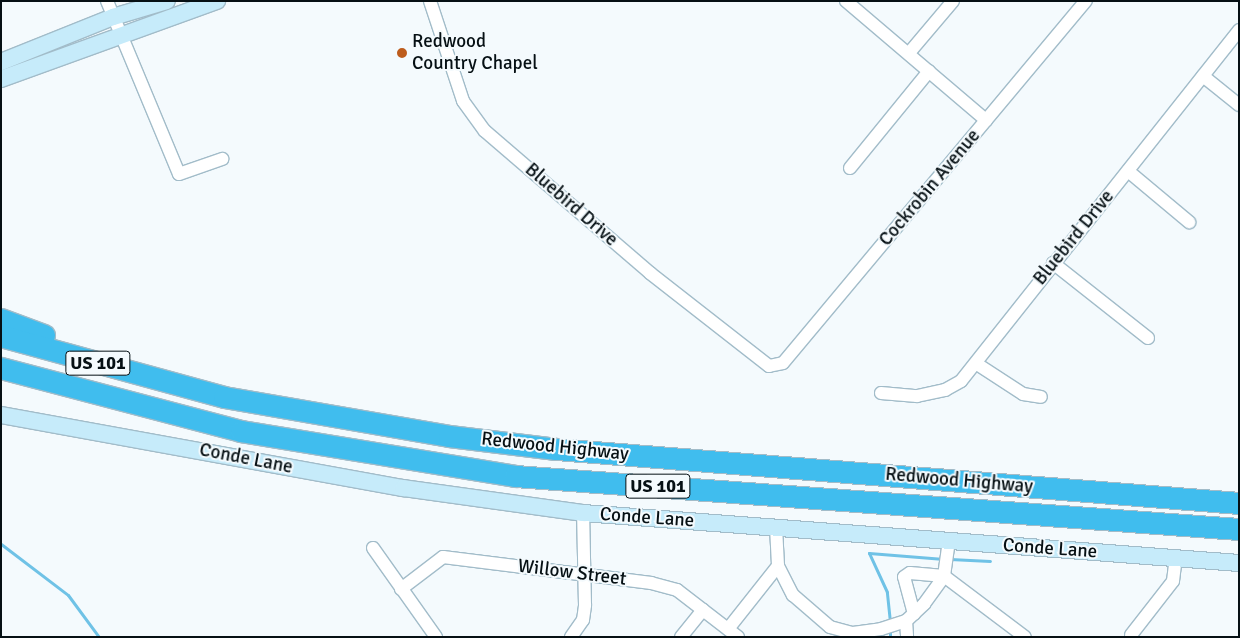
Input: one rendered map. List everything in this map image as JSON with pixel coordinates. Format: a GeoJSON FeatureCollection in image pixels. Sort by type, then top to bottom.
{"type":"FeatureCollection","features":[{"type":"Feature","properties":{"kind":"highway"},"geometry":{"type":"LineString","coordinates":[[1,319],[195,389]]}},
{"type":"Feature","properties":{"kind":"highway","name":"Redwood Highway"},"geometry":{"type":"LineString","coordinates":[[1,336],[195,389],[341,420],[556,449],[1239,503]]}},
{"type":"Feature","properties":{"kind":"highway","name":"Redwood Highway"},"geometry":{"type":"LineString","coordinates":[[1,368],[241,431],[515,476],[1239,529]]}},
{"type":"Feature","properties":{"kind":"highway"},"geometry":{"type":"LineString","coordinates":[[1,382],[191,418]]}},
{"type":"Feature","properties":{"kind":"street"},"geometry":{"type":"LineString","coordinates":[[107,1],[119,34],[179,174],[222,159]]}},
{"type":"Feature","properties":{"kind":"street"},"geometry":{"type":"LineString","coordinates":[[1,62],[113,17],[168,1]]}},
{"type":"Feature","properties":{"kind":"street"},"geometry":{"type":"LineString","coordinates":[[1,79],[119,34],[217,1]]}},
{"type":"Feature","properties":{"kind":"street","name":"Bluebird Drive"},"geometry":{"type":"LineString","coordinates":[[430,1],[463,101],[484,131],[650,273],[769,366]]}},
{"type":"Feature","properties":{"kind":"street"},"geometry":{"type":"LineString","coordinates":[[846,1],[986,120]]}},
{"type":"Feature","properties":{"kind":"street"},"geometry":{"type":"LineString","coordinates":[[909,53],[953,1]]}},
{"type":"Feature","properties":{"kind":"street","name":"Cockrobin Avenue"},"geometry":{"type":"LineString","coordinates":[[769,366],[783,363],[1086,1]]}},
{"type":"Feature","properties":{"kind":"street","name":"Bluebird Drive"},"geometry":{"type":"LineString","coordinates":[[881,393],[917,396],[945,390],[976,364],[1053,263],[1239,30]]}},
{"type":"Feature","properties":{"kind":"street"},"geometry":{"type":"LineString","coordinates":[[850,168],[929,71]]}},
{"type":"Feature","properties":{"kind":"street"},"geometry":{"type":"LineString","coordinates":[[1203,76],[1239,105]]}},
{"type":"Feature","properties":{"kind":"street"},"geometry":{"type":"LineString","coordinates":[[1128,171],[1189,222]]}},
{"type":"Feature","properties":{"kind":"street"},"geometry":{"type":"LineString","coordinates":[[1053,263],[1148,338]]}},
{"type":"Feature","properties":{"kind":"street"},"geometry":{"type":"LineString","coordinates":[[976,364],[1023,394],[1042,397]]}},
{"type":"Feature","properties":{"kind":"street","name":"Conde Lane"},"geometry":{"type":"LineString","coordinates":[[1,414],[403,488],[583,513],[776,527],[946,558],[1176,558],[1239,563]]}},
{"type":"Feature","properties":{"kind":"street"},"geometry":{"type":"LineString","coordinates":[[571,637],[582,620],[583,513]]}},
{"type":"Feature","properties":{"kind":"street"},"geometry":{"type":"LineString","coordinates":[[776,527],[778,566],[793,596],[830,627],[853,633],[881,630],[906,620],[946,558]]}},
{"type":"Feature","properties":{"kind":"street"},"geometry":{"type":"LineString","coordinates":[[373,548],[436,637]]}},
{"type":"Feature","properties":{"kind":"street","name":"Willow Street"},"geometry":{"type":"LineString","coordinates":[[401,589],[443,556],[583,576],[651,583],[677,590],[733,633]]}},
{"type":"Feature","properties":{"kind":"street"},"geometry":{"type":"LineString","coordinates":[[907,637],[904,577],[910,572],[946,558]]}},
{"type":"Feature","properties":{"kind":"street"},"geometry":{"type":"LineString","coordinates":[[946,558],[1025,637]]}},
{"type":"Feature","properties":{"kind":"street"},"geometry":{"type":"LineString","coordinates":[[1130,635],[1173,581],[1176,558]]}},
{"type":"Feature","properties":{"kind":"street"},"geometry":{"type":"LineString","coordinates":[[733,633],[778,566]]}},
{"type":"Feature","properties":{"kind":"street"},"geometry":{"type":"LineString","coordinates":[[681,637],[703,610]]}},
{"type":"Feature","properties":{"kind":"waterway"},"geometry":{"type":"LineString","coordinates":[[1,544],[68,595],[99,637]]}},
{"type":"Feature","properties":{"kind":"waterway"},"geometry":{"type":"LineString","coordinates":[[890,622],[887,592],[869,553],[944,559]]}},
{"type":"Feature","properties":{"kind":"waterway"},"geometry":{"type":"LineString","coordinates":[[950,559],[990,561]]}},
{"type":"Feature","properties":{"kind":"waterway"},"geometry":{"type":"LineString","coordinates":[[890,628],[890,637]]}},
{"type":"Feature","properties":{"kind":"place","name":"Redwood Country Chapel"},"geometry":{"type":"Point","coordinates":[402,53]}}]}
